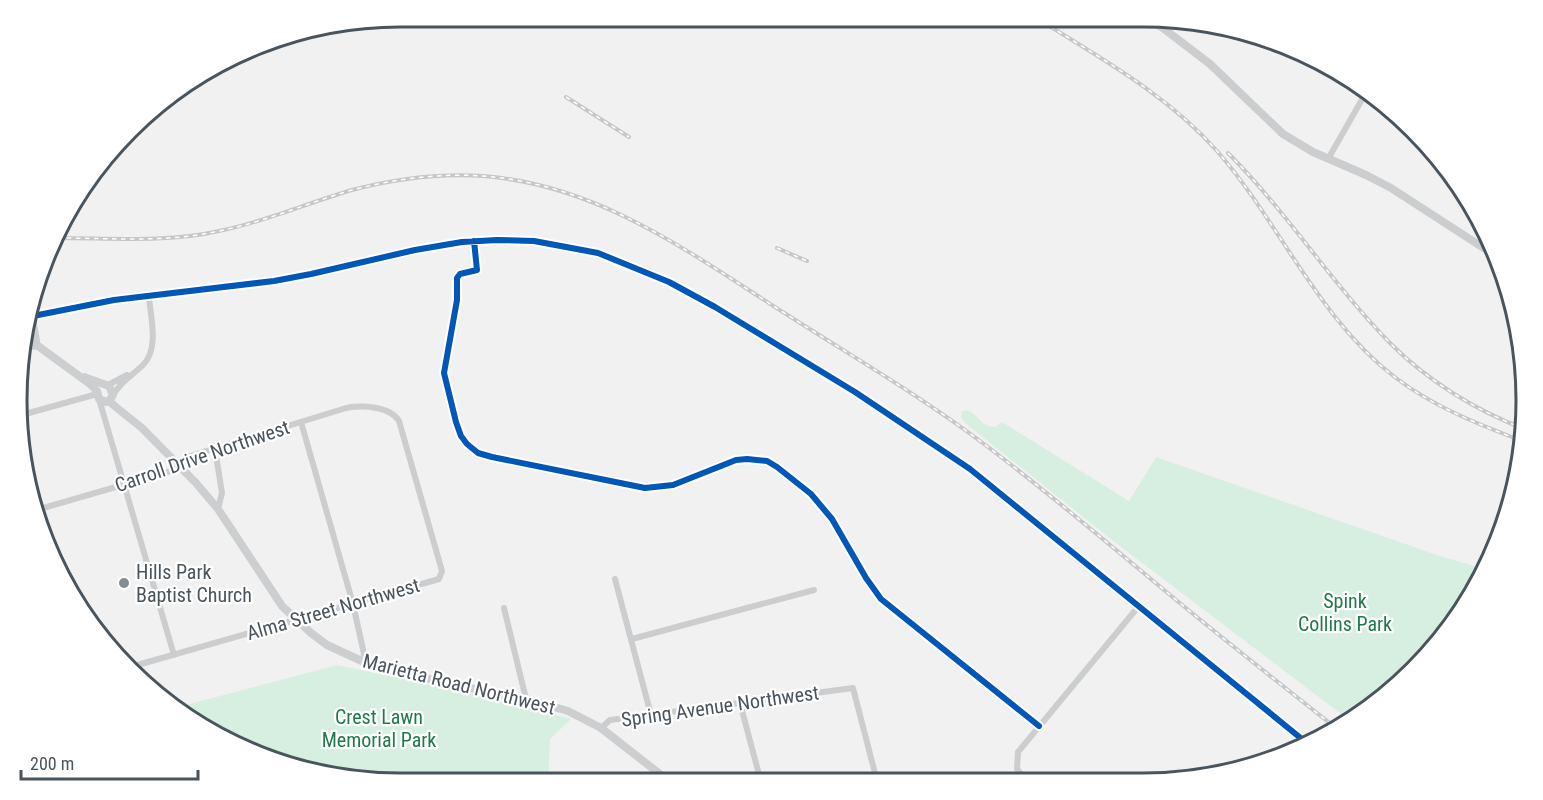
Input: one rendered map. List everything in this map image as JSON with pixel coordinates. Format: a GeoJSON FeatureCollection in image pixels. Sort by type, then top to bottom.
{"type":"FeatureCollection","features":[{"type":"Feature","properties":{"kind":"main road","name":"Marietta Road Northwest"},"geometry":{"type":"LineString","coordinates":[[37,343],[105,394],[179,464],[218,509],[272,592],[295,619],[327,645],[366,663],[454,685],[526,699],[568,711],[601,728],[658,773]]}},
{"type":"Feature","properties":{"kind":"street"},"geometry":{"type":"LineString","coordinates":[[1163,28],[1210,64],[1283,134],[1328,159],[1391,188],[1484,248]]}},
{"type":"Feature","properties":{"kind":"street"},"geometry":{"type":"LineString","coordinates":[[1328,159],[1362,99]]}},
{"type":"Feature","properties":{"kind":"street"},"geometry":{"type":"LineString","coordinates":[[474,241],[477,270],[460,274],[457,278],[457,300],[444,373],[456,422],[467,444],[478,453],[492,457],[645,488],[673,485],[736,460],[767,461],[795,480],[822,506],[866,578],[882,599],[1039,726]]}},
{"type":"Feature","properties":{"kind":"street"},"geometry":{"type":"LineString","coordinates":[[37,315],[148,296],[282,279],[415,249],[474,241],[534,241],[598,253],[669,282],[715,307],[855,392],[970,469],[1301,738]]}},
{"type":"Feature","properties":{"kind":"street"},"geometry":{"type":"LineString","coordinates":[[28,414],[105,394],[146,363],[153,340],[148,296]]}},
{"type":"Feature","properties":{"kind":"street"},"geometry":{"type":"LineString","coordinates":[[31,346],[37,343],[34,327]]}},
{"type":"Feature","properties":{"kind":"street"},"geometry":{"type":"LineString","coordinates":[[105,394],[103,412],[171,655]]}},
{"type":"Feature","properties":{"kind":"street","name":"Carroll Drive Northwest"},"geometry":{"type":"LineString","coordinates":[[43,508],[171,471],[187,457],[346,408],[365,407]]}},
{"type":"Feature","properties":{"kind":"street","name":"Alma Street Northwest"},"geometry":{"type":"LineString","coordinates":[[138,666],[437,580],[442,574],[399,421],[393,414],[365,407]]}},
{"type":"Feature","properties":{"kind":"street"},"geometry":{"type":"LineString","coordinates":[[301,422],[352,604],[366,663]]}},
{"type":"Feature","properties":{"kind":"street"},"geometry":{"type":"LineString","coordinates":[[215,449],[222,493],[218,509]]}},
{"type":"Feature","properties":{"kind":"street"},"geometry":{"type":"LineString","coordinates":[[615,579],[651,715]]}},
{"type":"Feature","properties":{"kind":"street"},"geometry":{"type":"LineString","coordinates":[[632,639],[814,590]]}},
{"type":"Feature","properties":{"kind":"street"},"geometry":{"type":"LineString","coordinates":[[1020,773],[1017,769],[1016,758],[1021,747],[1138,607]]}},
{"type":"Feature","properties":{"kind":"street"},"geometry":{"type":"LineString","coordinates":[[504,608],[526,699]]}},
{"type":"Feature","properties":{"kind":"street","name":"Spring Avenue Northwest"},"geometry":{"type":"LineString","coordinates":[[601,728],[609,720],[853,688],[876,773]]}},
{"type":"Feature","properties":{"kind":"street"},"geometry":{"type":"LineString","coordinates":[[740,703],[759,773]]}},
{"type":"Feature","properties":{"kind":"green space","name":"Spink Collins Park"},"geometry":{"type":"Polygon","coordinates":[[[965,410],[970,412],[989,426],[995,427],[1002,422],[1129,501],[1156,457],[1477,567],[1439,627],[1407,664],[1370,696],[1342,715],[1112,540],[965,423],[961,412],[965,410]]]}},
{"type":"Feature","properties":{"kind":"green space","name":"Crest Lawn Memorial Park"},"geometry":{"type":"Polygon","coordinates":[[[337,665],[483,696],[571,719],[550,739],[548,773],[400,773],[327,766],[280,753],[235,735],[186,705],[337,665]]]}},
{"type":"Feature","properties":{"kind":"railway"},"geometry":{"type":"LineString","coordinates":[[1051,27],[1154,94],[1217,151],[1240,179],[1322,299],[1368,354],[1396,378],[1426,398],[1514,438]]}},
{"type":"Feature","properties":{"kind":"railway"},"geometry":{"type":"LineString","coordinates":[[566,97],[629,137]]}},
{"type":"Feature","properties":{"kind":"railway"},"geometry":{"type":"LineString","coordinates":[[1228,153],[1270,199],[1369,321],[1391,344],[1436,382],[1471,404],[1515,425]]}},
{"type":"Feature","properties":{"kind":"railway"},"geometry":{"type":"LineString","coordinates":[[64,238],[139,239],[199,235],[253,223],[352,190],[433,176],[483,176],[526,182],[566,193],[642,225],[679,246],[964,429],[1037,485],[1200,620],[1330,723]]}},
{"type":"Feature","properties":{"kind":"railway"},"geometry":{"type":"LineString","coordinates":[[777,248],[807,261]]}},
{"type":"Feature","properties":{"kind":"cycle path"},"geometry":{"type":"LineString","coordinates":[[474,241],[477,270],[460,274],[457,278],[457,300],[444,373],[456,422],[467,444],[478,453],[492,457],[645,488],[673,485],[736,460],[767,461],[811,494],[832,519],[866,578],[881,599],[1039,726]]}},
{"type":"Feature","properties":{"kind":"cycle path"},"geometry":{"type":"LineString","coordinates":[[37,315],[114,300],[274,281],[462,242],[534,241],[598,253],[669,282],[715,307],[855,392],[970,469],[1301,738]]}},
{"type":"Feature","properties":{"kind":"place","name":"Hills Park Baptist Church"},"geometry":{"type":"Point","coordinates":[124,583]}}]}
